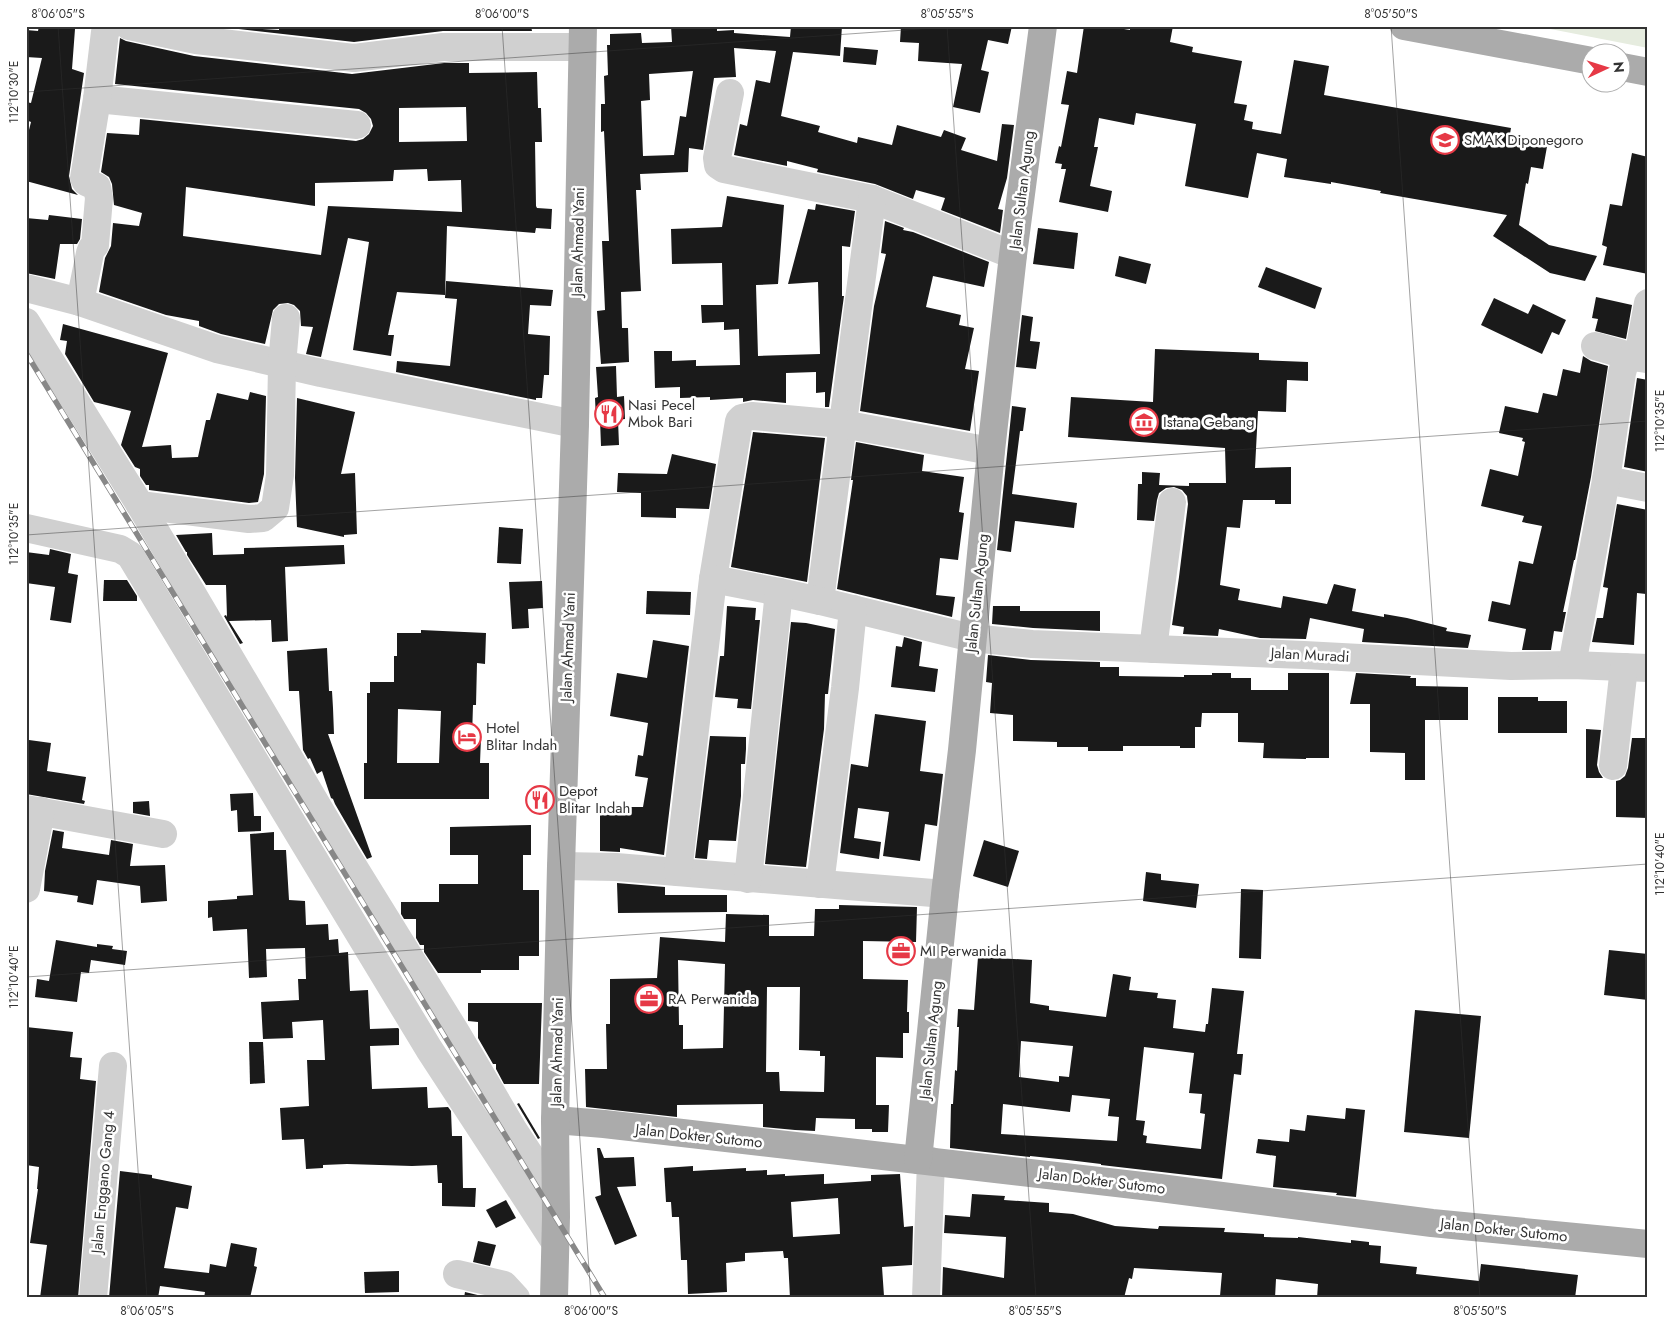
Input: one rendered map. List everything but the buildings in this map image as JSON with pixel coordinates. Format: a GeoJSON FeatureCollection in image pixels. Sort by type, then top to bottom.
{"type":"FeatureCollection","features":[{"type":"Feature","properties":{"kind":"main road","name":"Jalan Sultan Agung"},"geometry":{"type":"LineString","coordinates":[[925,1160],[945,894],[962,750],[991,451],[1013,256],[1043,26]]}},
{"type":"Feature","properties":{"kind":"main road"},"geometry":{"type":"LineString","coordinates":[[1404,26],[1455,31],[1582,59]]}},
{"type":"Feature","properties":{"kind":"main road","name":"Jalan Ahmad Yani"},"geometry":{"type":"LineString","coordinates":[[554,1298],[555,1193],[566,1121],[574,866],[575,424],[582,36]]}},
{"type":"Feature","properties":{"kind":"main road"},"geometry":{"type":"LineString","coordinates":[[1632,69],[1648,72]]}},
{"type":"Feature","properties":{"kind":"main road","name":"Jalan Dokter Sutomo"},"geometry":{"type":"LineString","coordinates":[[566,1121],[925,1160],[1432,1223],[1648,1244]]}},
{"type":"Feature","properties":{"kind":"street"},"geometry":{"type":"LineString","coordinates":[[80,302],[90,253],[96,245],[99,189],[86,182],[84,178],[97,99],[105,32],[109,26]]}},
{"type":"Feature","properties":{"kind":"street"},"geometry":{"type":"LineString","coordinates":[[129,26],[196,40],[354,58],[443,47],[582,36]]}},
{"type":"Feature","properties":{"kind":"street"},"geometry":{"type":"LineString","coordinates":[[730,93],[717,158],[718,165],[724,168],[872,199],[1013,256]]}},
{"type":"Feature","properties":{"kind":"street"},"geometry":{"type":"LineString","coordinates":[[97,99],[357,125]]}},
{"type":"Feature","properties":{"kind":"street"},"geometry":{"type":"LineString","coordinates":[[820,601],[872,199]]}},
{"type":"Feature","properties":{"kind":"street"},"geometry":{"type":"LineString","coordinates":[[26,288],[80,302],[217,349],[282,365],[575,424]]}},
{"type":"Feature","properties":{"kind":"street"},"geometry":{"type":"LineString","coordinates":[[1639,358],[1648,303]]}},
{"type":"Feature","properties":{"kind":"street"},"geometry":{"type":"LineString","coordinates":[[140,505],[249,519],[263,518],[275,508],[280,475],[282,365],[286,318]]}},
{"type":"Feature","properties":{"kind":"street"},"geometry":{"type":"LineString","coordinates":[[26,322],[140,505],[514,1131],[555,1193]]}},
{"type":"Feature","properties":{"kind":"street"},"geometry":{"type":"LineString","coordinates":[[1595,346],[1639,358]]}},
{"type":"Feature","properties":{"kind":"street"},"geometry":{"type":"LineString","coordinates":[[1572,665],[1606,480],[1622,373],[1625,362],[1639,358]]}},
{"type":"Feature","properties":{"kind":"street"},"geometry":{"type":"LineString","coordinates":[[678,872],[713,579],[739,421],[742,418],[752,416],[842,424],[991,451]]}},
{"type":"Feature","properties":{"kind":"street"},"geometry":{"type":"LineString","coordinates":[[1606,480],[1648,488]]}},
{"type":"Feature","properties":{"kind":"street"},"geometry":{"type":"LineString","coordinates":[[1153,649],[1172,502]]}},
{"type":"Feature","properties":{"kind":"street"},"geometry":{"type":"LineString","coordinates":[[26,528],[120,549],[130,555],[430,1050],[555,1242]]}},
{"type":"Feature","properties":{"kind":"street","name":"Jalan Muradi"},"geometry":{"type":"LineString","coordinates":[[713,579],[853,608],[972,638],[1032,644],[1511,666],[1572,665],[1636,668]]}},
{"type":"Feature","properties":{"kind":"street"},"geometry":{"type":"LineString","coordinates":[[748,879],[779,592]]}},
{"type":"Feature","properties":{"kind":"street"},"geometry":{"type":"LineString","coordinates":[[820,884],[845,688],[853,608]]}},
{"type":"Feature","properties":{"kind":"street"},"geometry":{"type":"LineString","coordinates":[[1613,766],[1636,668]]}},
{"type":"Feature","properties":{"kind":"street"},"geometry":{"type":"LineString","coordinates":[[26,889],[33,810],[163,834]]}},
{"type":"Feature","properties":{"kind":"street"},"geometry":{"type":"LineString","coordinates":[[574,866],[616,867],[945,894]]}},
{"type":"Feature","properties":{"kind":"street","name":"Jalan Enggano Gang 4"},"geometry":{"type":"LineString","coordinates":[[93,1298],[113,1066]]}},
{"type":"Feature","properties":{"kind":"street","name":"Jalan Sultan Agung"},"geometry":{"type":"LineString","coordinates":[[925,1160],[926,1298]]}},
{"type":"Feature","properties":{"kind":"street"},"geometry":{"type":"LineString","coordinates":[[457,1274],[504,1285],[516,1298]]}},
{"type":"Feature","properties":{"kind":"shaded area"},"geometry":{"type":"Polygon","coordinates":[[[1535,26],[1648,26],[1648,48],[1632,45],[1632,42],[1617,42],[1535,26]]]}},
{"type":"Feature","properties":{"kind":"railway"},"geometry":{"type":"LineString","coordinates":[[26,353],[605,1298]]}},
{"type":"Feature","properties":{"kind":"place","name":"SMAK Diponegoro"},"geometry":{"type":"Point","coordinates":[1445,140]}},
{"type":"Feature","properties":{"kind":"place","name":"Nasi Pecel Mbok Bari"},"geometry":{"type":"Point","coordinates":[609,414]}},
{"type":"Feature","properties":{"kind":"place","name":"Istana Gebang"},"geometry":{"type":"Point","coordinates":[1144,422]}},
{"type":"Feature","properties":{"kind":"place","name":"Hotel Blitar Indah"},"geometry":{"type":"Point","coordinates":[467,737]}},
{"type":"Feature","properties":{"kind":"place","name":"Depot Blitar Indah"},"geometry":{"type":"Point","coordinates":[540,800]}},
{"type":"Feature","properties":{"kind":"place","name":"MI Perwanida"},"geometry":{"type":"Point","coordinates":[901,951]}},
{"type":"Feature","properties":{"kind":"place","name":"RA Perwanida"},"geometry":{"type":"Point","coordinates":[649,999]}}]}
